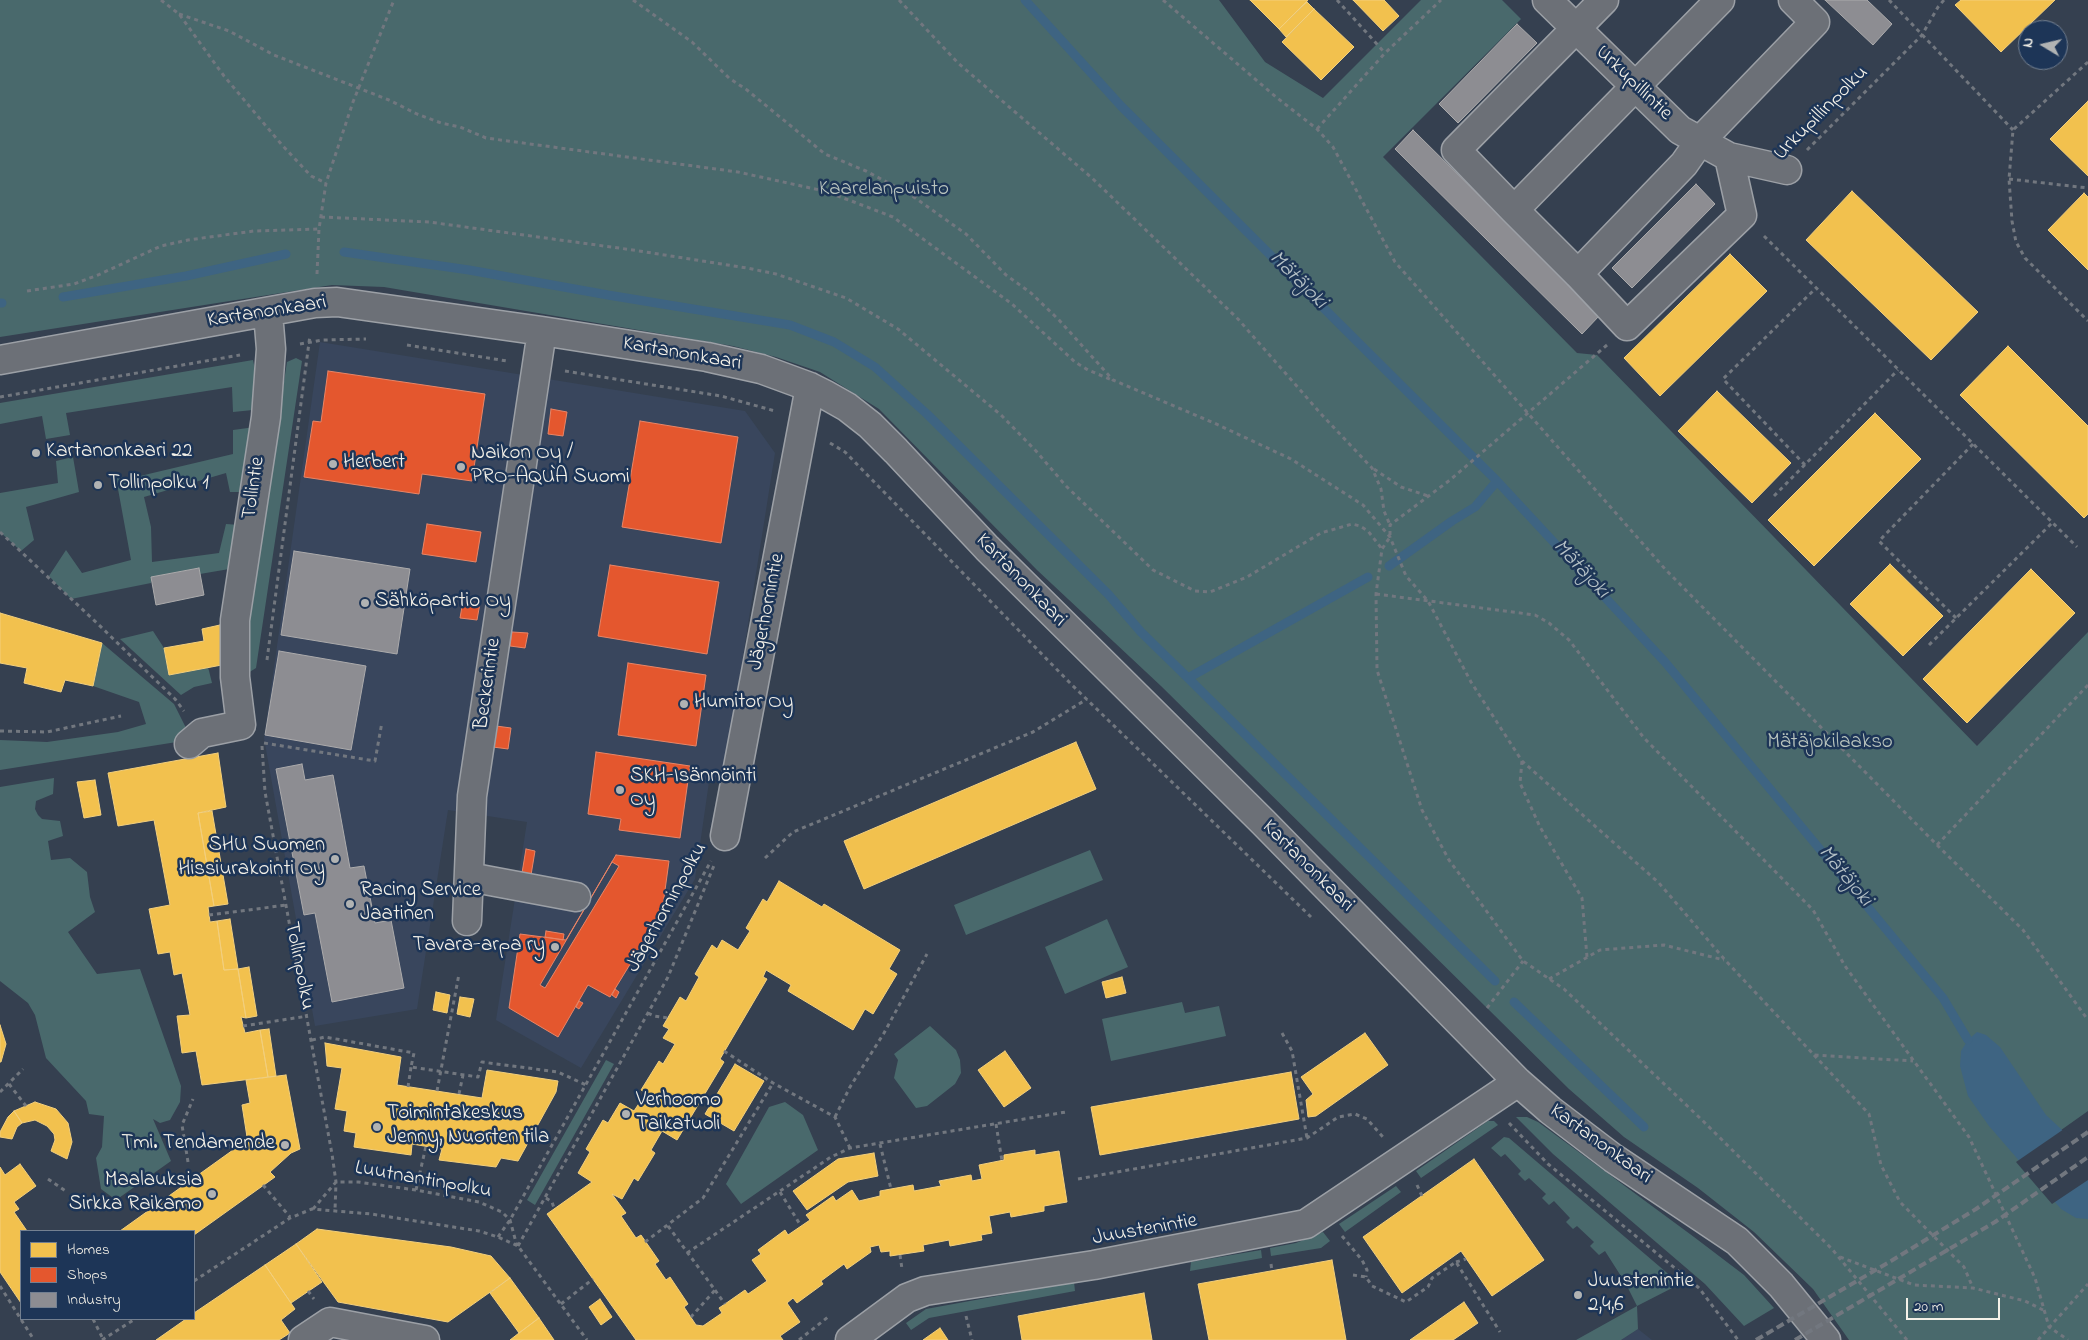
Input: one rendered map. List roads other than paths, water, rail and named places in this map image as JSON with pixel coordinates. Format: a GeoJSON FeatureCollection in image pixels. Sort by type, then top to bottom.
{"type":"FeatureCollection","features":[{"type":"Feature","properties":{"kind":"street","name":"Urkupillintie"},"geometry":{"type":"LineString","coordinates":[[1547,0],[1680,130],[1729,156],[1787,170]]}},
{"type":"Feature","properties":{"kind":"street"},"geometry":{"type":"LineString","coordinates":[[1604,0],[1456,150],[1627,326],[1742,214],[1729,156]]}},
{"type":"Feature","properties":{"kind":"street"},"geometry":{"type":"LineString","coordinates":[[1514,210],[1720,0]]}},
{"type":"Feature","properties":{"kind":"street"},"geometry":{"type":"LineString","coordinates":[[1578,274],[1684,164],[1700,141],[1815,22],[1793,0]]}},
{"type":"Feature","properties":{"kind":"street","name":"Kartanonkaari"},"geometry":{"type":"LineString","coordinates":[[0,360],[315,303],[337,302],[707,357],[761,369],[810,387],[847,407],[870,425],[987,548],[1264,823],[1518,1082],[1550,1110],[1613,1158],[1737,1241],[1781,1285],[1826,1340]]}},
{"type":"Feature","properties":{"kind":"street","name":"Tollintie"},"geometry":{"type":"LineString","coordinates":[[195,739],[252,730],[235,677],[235,620],[266,417],[271,350],[268,313]]}},
{"type":"Feature","properties":{"kind":"street","name":"Beckerintie"},"geometry":{"type":"LineString","coordinates":[[467,920],[474,781],[542,331]]}},
{"type":"Feature","properties":{"kind":"street","name":"Jägerhornintie"},"geometry":{"type":"LineString","coordinates":[[725,836],[810,387]]}},
{"type":"Feature","properties":{"kind":"street"},"geometry":{"type":"LineString","coordinates":[[469,877],[576,897]]}},
{"type":"Feature","properties":{"kind":"street","name":"Juustenintie"},"geometry":{"type":"LineString","coordinates":[[850,1340],[907,1298],[924,1292],[1094,1265],[1306,1224],[1518,1082]]}},
{"type":"Feature","properties":{"kind":"street"},"geometry":{"type":"LineString","coordinates":[[303,1340],[330,1322],[425,1340]]}},
{"type":"Feature","properties":{"kind":"waterway","name":"Mätäjoki"},"geometry":{"type":"LineString","coordinates":[[1025,0],[1121,106],[1497,481],[1665,662],[1943,998],[1968,1040]]}},
{"type":"Feature","properties":{"kind":"waterway"},"geometry":{"type":"LineString","coordinates":[[344,252],[469,270],[790,325],[834,342],[875,367],[927,414],[1108,594],[1141,632],[1188,678],[1368,577]]}},
{"type":"Feature","properties":{"kind":"waterway"},"geometry":{"type":"LineString","coordinates":[[63,297],[186,276],[286,254]]}},
{"type":"Feature","properties":{"kind":"waterway"},"geometry":{"type":"LineString","coordinates":[[1389,566],[1475,507],[1497,481]]}},
{"type":"Feature","properties":{"kind":"waterway"},"geometry":{"type":"LineString","coordinates":[[1188,678],[1495,981]]}},
{"type":"Feature","properties":{"kind":"waterway"},"geometry":{"type":"LineString","coordinates":[[1514,1002],[1644,1127]]}},
{"type":"Feature","properties":{"kind":"railway"},"geometry":{"type":"LineString","coordinates":[[1756,1340],[1976,1209],[2088,1132]]}},
{"type":"Feature","properties":{"kind":"railway"},"geometry":{"type":"LineString","coordinates":[[1795,1340],[1995,1222],[2088,1157]]}},
{"type":"Feature","properties":{"kind":"place","name":"Kartanonkaari 22"},"geometry":{"type":"Point","coordinates":[36,453]}},
{"type":"Feature","properties":{"kind":"place","name":"Herbert"},"geometry":{"type":"Point","coordinates":[333,464]}},
{"type":"Feature","properties":{"kind":"place","name":"Naikon Oy / PRO-AQUA Suomi"},"geometry":{"type":"Point","coordinates":[461,467]}},
{"type":"Feature","properties":{"kind":"place","name":"Tollinpolku 1"},"geometry":{"type":"Point","coordinates":[98,485]}},
{"type":"Feature","properties":{"kind":"place","name":"Sähköpartio Oy"},"geometry":{"type":"Point","coordinates":[365,603]}},
{"type":"Feature","properties":{"kind":"place","name":"Humitor Oy"},"geometry":{"type":"Point","coordinates":[684,704]}},
{"type":"Feature","properties":{"kind":"place","name":"SKH-Isännöinti Oy"},"geometry":{"type":"Point","coordinates":[620,790]}},
{"type":"Feature","properties":{"kind":"place","name":"SHU Suomen Hissiurakointi Oy"},"geometry":{"type":"Point","coordinates":[335,859]}},
{"type":"Feature","properties":{"kind":"place","name":"Racing Service Jaatinen"},"geometry":{"type":"Point","coordinates":[350,904]}},
{"type":"Feature","properties":{"kind":"place","name":"Tavara-arpa ry"},"geometry":{"type":"Point","coordinates":[555,947]}},
{"type":"Feature","properties":{"kind":"place","name":"Verhoomo Taikatuoli"},"geometry":{"type":"Point","coordinates":[626,1114]}},
{"type":"Feature","properties":{"kind":"place","name":"Toimintakeskus Jenny, Nuorten tila"},"geometry":{"type":"Point","coordinates":[377,1127]}},
{"type":"Feature","properties":{"kind":"place","name":"Tmi. Tendamende"},"geometry":{"type":"Point","coordinates":[285,1145]}},
{"type":"Feature","properties":{"kind":"place","name":"Maalauksia Sirkka Raikamo"},"geometry":{"type":"Point","coordinates":[212,1194]}},
{"type":"Feature","properties":{"kind":"place","name":"Juustenintie 2,4,6"},"geometry":{"type":"Point","coordinates":[1578,1295]}},
{"type":"Feature","properties":{"kind":"park label","name":"Kaarelanpuisto"},"geometry":{"type":"Point","coordinates":[884,191]}},
{"type":"Feature","properties":{"kind":"park label","name":"Mätäjokilaakso"},"geometry":{"type":"Point","coordinates":[1830,744]}}]}
